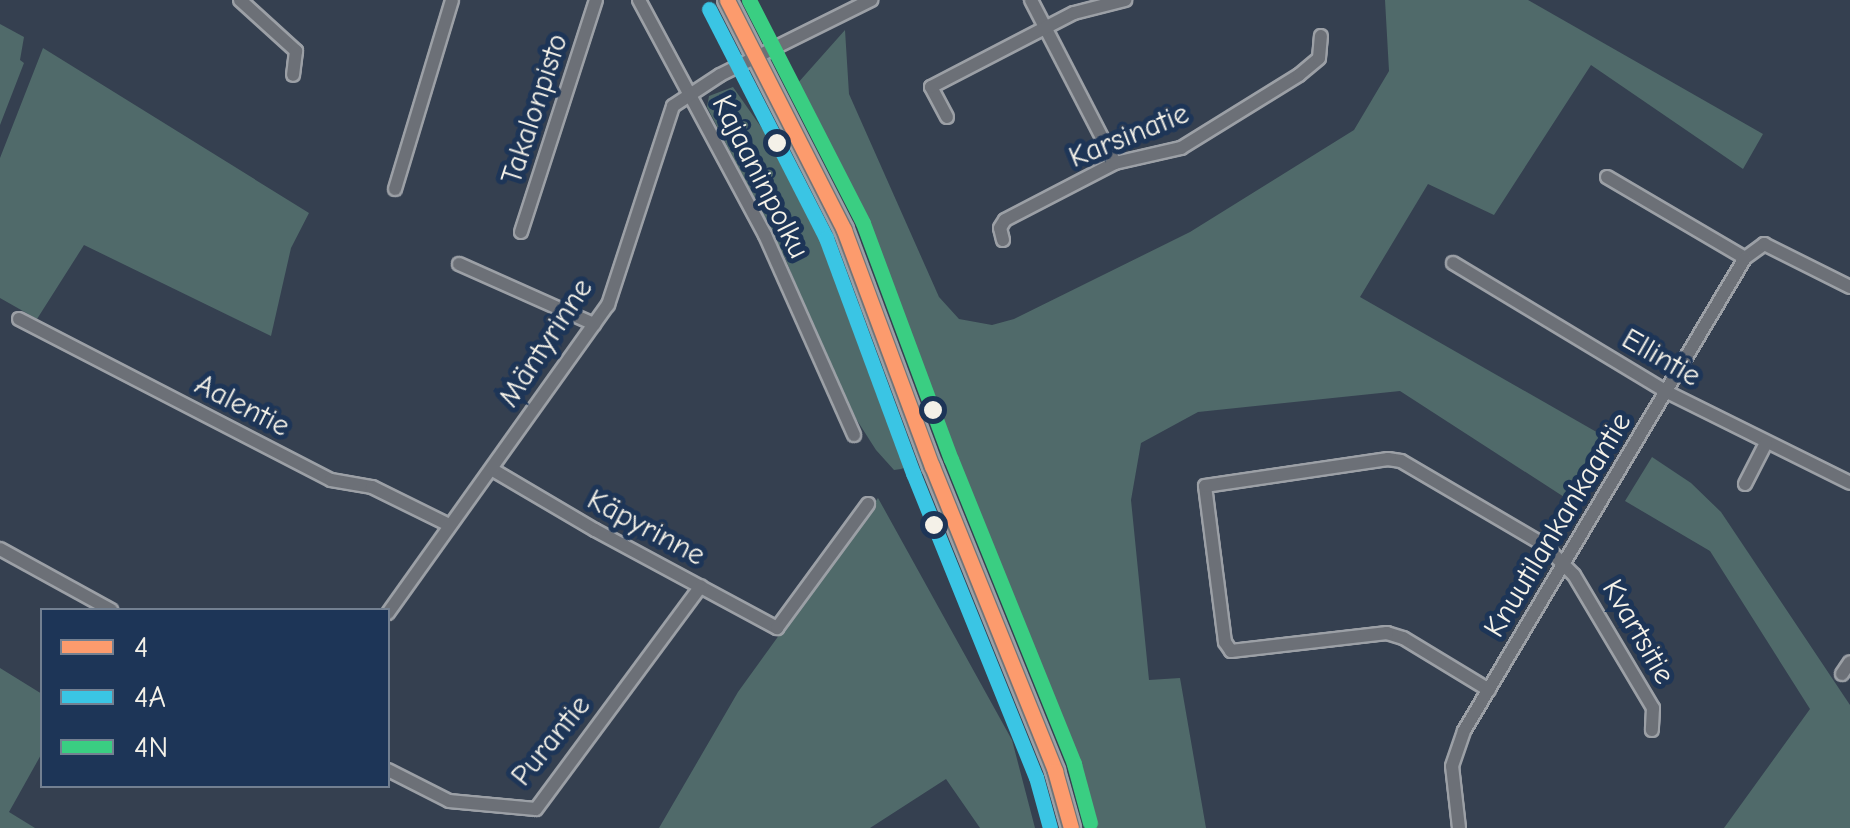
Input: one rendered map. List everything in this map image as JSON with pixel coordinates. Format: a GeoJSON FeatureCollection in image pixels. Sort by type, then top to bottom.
{"type":"FeatureCollection","features":[{"type":"Feature","properties":{"kind":"main road"},"geometry":{"type":"LineString","coordinates":[[727,0],[759,56],[844,230],[932,466],[1056,771],[1071,828]]}},
{"type":"Feature","properties":{"kind":"street"},"geometry":{"type":"LineString","coordinates":[[240,0],[296,51],[294,75]]}},
{"type":"Feature","properties":{"kind":"street"},"geometry":{"type":"LineString","coordinates":[[395,189],[452,0]]}},
{"type":"Feature","properties":{"kind":"street","name":"Takalonpisto"},"geometry":{"type":"LineString","coordinates":[[522,232],[596,0]]}},
{"type":"Feature","properties":{"kind":"street","name":"Kajaaninpolku"},"geometry":{"type":"LineString","coordinates":[[639,0],[765,235],[854,435]]}},
{"type":"Feature","properties":{"kind":"street"},"geometry":{"type":"LineString","coordinates":[[688,92],[871,0]]}},
{"type":"Feature","properties":{"kind":"street"},"geometry":{"type":"LineString","coordinates":[[1032,0],[1114,163]]}},
{"type":"Feature","properties":{"kind":"street"},"geometry":{"type":"LineString","coordinates":[[947,118],[931,87],[1088,9],[1125,0]]}},
{"type":"Feature","properties":{"kind":"street","name":"Karsinatie"},"geometry":{"type":"LineString","coordinates":[[1003,240],[1000,228],[1005,220],[1114,163],[1170,153],[1215,128],[1313,65],[1319,58],[1321,36]]}},
{"type":"Feature","properties":{"kind":"street","name":"Mäntyrinne"},"geometry":{"type":"LineString","coordinates":[[390,610],[447,524],[493,470],[608,304],[660,137],[674,106],[688,92]]}},
{"type":"Feature","properties":{"kind":"street"},"geometry":{"type":"LineString","coordinates":[[1606,177],[1745,258],[1764,244],[1850,287]]}},
{"type":"Feature","properties":{"kind":"street","name":"Knuutilankankaantie"},"geometry":{"type":"LineString","coordinates":[[1459,828],[1452,766],[1464,730],[1745,258]]}},
{"type":"Feature","properties":{"kind":"street","name":"Ellintie"},"geometry":{"type":"LineString","coordinates":[[1453,263],[1667,392],[1850,482]]}},
{"type":"Feature","properties":{"kind":"street"},"geometry":{"type":"LineString","coordinates":[[459,264],[594,324]]}},
{"type":"Feature","properties":{"kind":"street","name":"Aalentie"},"geometry":{"type":"LineString","coordinates":[[19,319],[332,480],[372,487],[447,524]]}},
{"type":"Feature","properties":{"kind":"street"},"geometry":{"type":"LineString","coordinates":[[1745,484],[1766,442]]}},
{"type":"Feature","properties":{"kind":"street","name":"Kvartsitie"},"geometry":{"type":"LineString","coordinates":[[1489,690],[1402,638],[1387,634],[1231,651],[1225,642],[1205,486],[1388,459],[1401,461],[1544,545],[1564,565],[1585,589],[1654,708],[1652,730]]}},
{"type":"Feature","properties":{"kind":"street","name":"Käpyrinne"},"geometry":{"type":"LineString","coordinates":[[493,470],[776,628],[868,504]]}},
{"type":"Feature","properties":{"kind":"street"},"geometry":{"type":"LineString","coordinates":[[0,549],[107,608]]}},
{"type":"Feature","properties":{"kind":"street","name":"Purantie"},"geometry":{"type":"LineString","coordinates":[[390,771],[449,800],[536,809],[701,586]]}},
{"type":"Feature","properties":{"kind":"green space"},"geometry":{"type":"Polygon","coordinates":[[[1385,0],[1528,0],[1763,134],[1743,169],[1591,65],[1494,215],[1428,184],[1360,297],[1614,442],[1578,506],[1400,391],[1198,412],[1141,443],[1131,500],[1149,680],[1180,678],[1206,828],[1087,828],[1078,776],[926,379],[797,84],[845,30],[849,94],[939,297],[959,319],[992,325],[1014,319],[1190,232],[1354,130],[1389,71],[1385,0]]]}},
{"type":"Feature","properties":{"kind":"green space"},"geometry":{"type":"Polygon","coordinates":[[[0,24],[24,37],[20,60],[24,63],[0,125],[0,24]]]}},
{"type":"Feature","properties":{"kind":"green space"},"geometry":{"type":"Polygon","coordinates":[[[43,48],[309,213],[291,248],[271,336],[84,245],[37,319],[0,298],[0,158],[43,48]]]}},
{"type":"Feature","properties":{"kind":"green space"},"geometry":{"type":"Polygon","coordinates":[[[733,87],[768,137],[803,176],[861,309],[911,465],[894,470],[876,450],[844,400],[785,258],[707,107],[709,96],[733,87]]]}},
{"type":"Feature","properties":{"kind":"green space"},"geometry":{"type":"Polygon","coordinates":[[[1652,457],[1691,483],[1721,512],[1850,705],[1850,828],[1724,828],[1810,709],[1710,551],[1625,501],[1652,457]]]}},
{"type":"Feature","properties":{"kind":"green space"},"geometry":{"type":"Polygon","coordinates":[[[878,498],[1012,740],[1035,828],[980,828],[946,779],[870,828],[659,828],[738,692],[878,498]]]}},
{"type":"Feature","properties":{"kind":"green space"},"geometry":{"type":"Polygon","coordinates":[[[0,668],[40,693],[40,757],[9,812],[35,828],[0,828],[0,668]]]}},
{"type":"Feature","properties":{"kind":"transit line","name":"4"},"geometry":{"type":"LineString","coordinates":[[727,0],[844,230],[932,466],[1055,771],[1071,828]]}},
{"type":"Feature","properties":{"kind":"transit line","name":"4N"},"geometry":{"type":"LineString","coordinates":[[749,0],[863,223],[951,459],[1074,764],[1090,823]]}},
{"type":"Feature","properties":{"kind":"transit line","name":"4A"},"geometry":{"type":"LineString","coordinates":[[709,9],[826,238],[913,473],[1036,777],[1050,828]]}}]}
